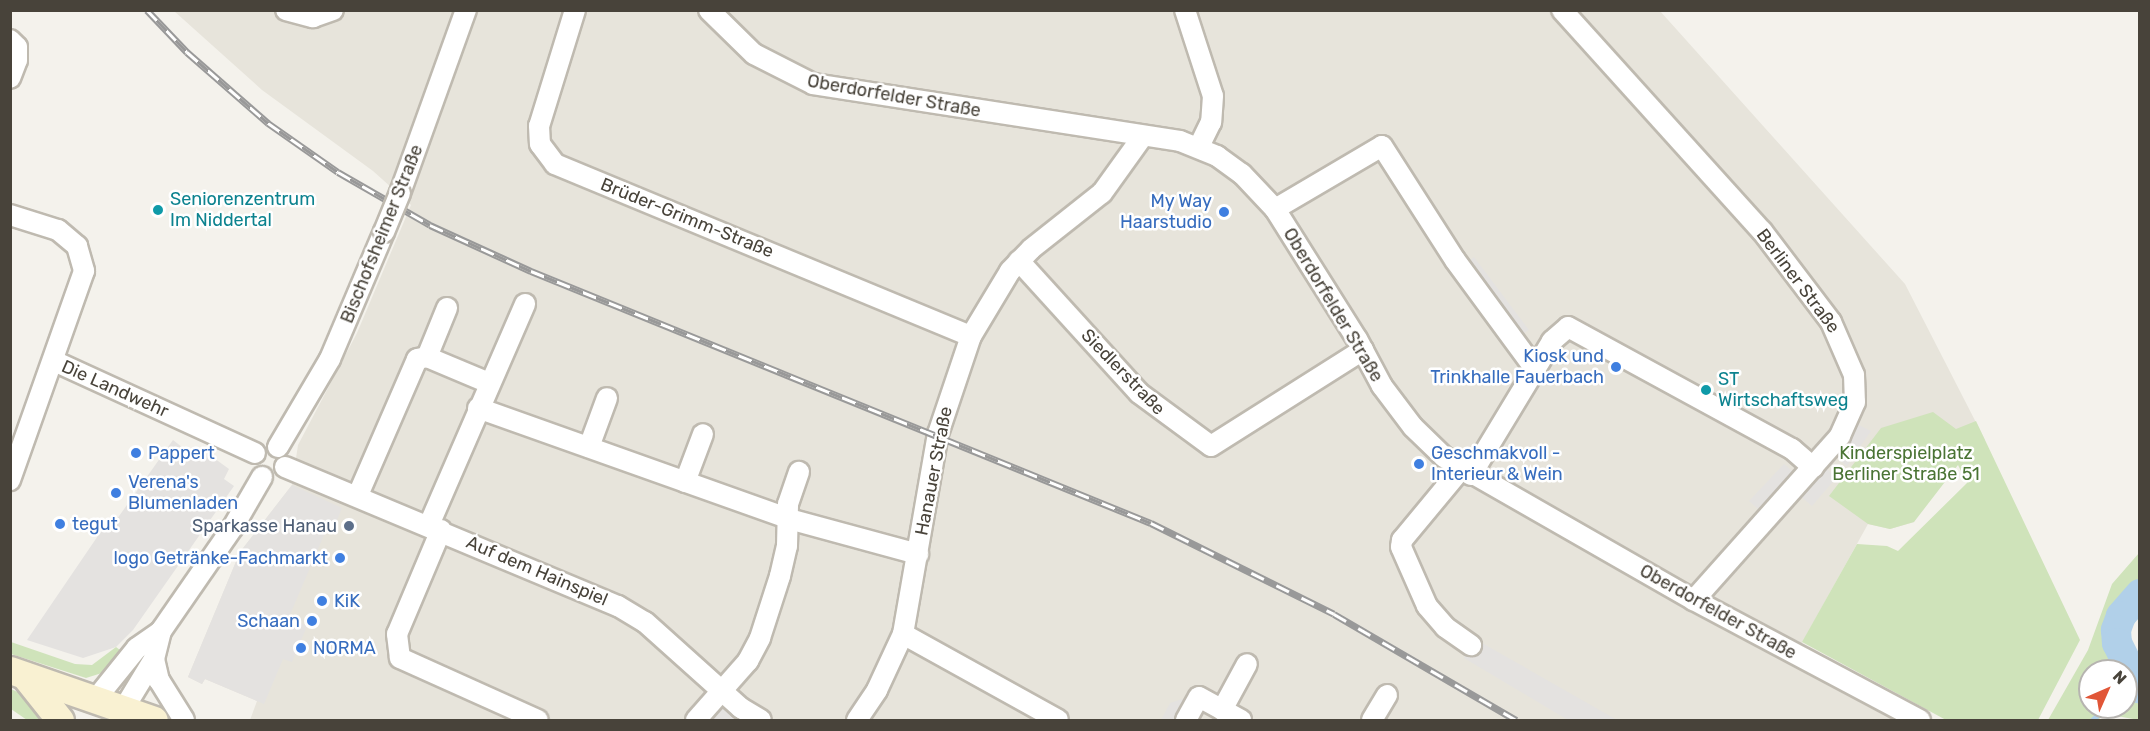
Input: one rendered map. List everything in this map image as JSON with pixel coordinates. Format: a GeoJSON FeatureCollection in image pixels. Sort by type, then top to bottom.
{"type":"FeatureCollection","features":[{"type":"Feature","properties":{"kind":"main road"},"geometry":{"type":"LineString","coordinates":[[17,673],[90,710],[154,720]]}},
{"type":"Feature","properties":{"kind":"main road"},"geometry":{"type":"LineString","coordinates":[[17,673],[60,720]]}},
{"type":"Feature","properties":{"kind":"street"},"geometry":{"type":"LineString","coordinates":[[286,10],[313,17],[333,10]]}},
{"type":"Feature","properties":{"kind":"street","name":"Bischofsheimer Straße"},"geometry":{"type":"LineString","coordinates":[[278,447],[330,359],[400,193],[466,10]]}},
{"type":"Feature","properties":{"kind":"street","name":"Brüder-Grimm-Straße"},"geometry":{"type":"LineString","coordinates":[[575,10],[539,126],[540,144],[555,164],[971,336]]}},
{"type":"Feature","properties":{"kind":"street","name":"Oberdorfelder Straße"},"geometry":{"type":"LineString","coordinates":[[709,10],[754,54],[813,84],[1143,136],[1199,147],[1242,174],[1275,209],[1363,350],[1382,386],[1413,427],[1466,472],[1694,600],[1920,720]]}},
{"type":"Feature","properties":{"kind":"street"},"geometry":{"type":"LineString","coordinates":[[1185,10],[1214,96],[1211,122],[1199,147]]}},
{"type":"Feature","properties":{"kind":"street","name":"Berliner Straße"},"geometry":{"type":"LineString","coordinates":[[1562,10],[1755,223],[1837,333],[1851,365],[1857,395],[1840,436],[1694,600]]}},
{"type":"Feature","properties":{"kind":"street"},"geometry":{"type":"LineString","coordinates":[[10,40],[17,47],[17,60],[10,78]]}},
{"type":"Feature","properties":{"kind":"street","name":"Hanauer Straße"},"geometry":{"type":"LineString","coordinates":[[857,720],[877,690],[903,634],[938,434],[971,336],[1001,283],[1019,261],[1102,193],[1143,136]]}},
{"type":"Feature","properties":{"kind":"street"},"geometry":{"type":"LineString","coordinates":[[1275,209],[1382,146],[1455,260],[1535,369]]}},
{"type":"Feature","properties":{"kind":"street","name":"Die Landwehr"},"geometry":{"type":"LineString","coordinates":[[10,215],[58,230],[77,246],[84,271],[54,361],[255,453]]}},
{"type":"Feature","properties":{"kind":"street","name":"Siedlerstraße"},"geometry":{"type":"LineString","coordinates":[[1019,261],[1139,393],[1211,446],[1363,350]]}},
{"type":"Feature","properties":{"kind":"street"},"geometry":{"type":"LineString","coordinates":[[525,304],[478,408],[397,634],[400,658],[538,720]]}},
{"type":"Feature","properties":{"kind":"street"},"geometry":{"type":"LineString","coordinates":[[426,357],[447,308]]}},
{"type":"Feature","properties":{"kind":"street"},"geometry":{"type":"LineString","coordinates":[[1471,645],[1445,627],[1427,606],[1401,547],[1402,540],[1466,472],[1563,328],[1574,328],[1792,450],[1814,466]]}},
{"type":"Feature","properties":{"kind":"street"},"geometry":{"type":"LineString","coordinates":[[358,495],[417,359],[426,357],[489,383]]}},
{"type":"Feature","properties":{"kind":"street"},"geometry":{"type":"LineString","coordinates":[[10,480],[54,361]]}},
{"type":"Feature","properties":{"kind":"street"},"geometry":{"type":"LineString","coordinates":[[589,447],[607,398]]}},
{"type":"Feature","properties":{"kind":"street"},"geometry":{"type":"LineString","coordinates":[[478,408],[789,519],[918,554]]}},
{"type":"Feature","properties":{"kind":"street"},"geometry":{"type":"LineString","coordinates":[[685,482],[703,434]]}},
{"type":"Feature","properties":{"kind":"street"},"geometry":{"type":"LineString","coordinates":[[265,445],[278,447],[285,457],[285,467],[274,477],[262,477],[253,467],[255,453],[265,445]]}},
{"type":"Feature","properties":{"kind":"street","name":"Auf dem Hainspiel"},"geometry":{"type":"LineString","coordinates":[[285,467],[358,495],[626,610],[654,629],[723,691],[761,720]]}},
{"type":"Feature","properties":{"kind":"street"},"geometry":{"type":"LineString","coordinates":[[696,720],[748,661],[760,638],[780,576],[789,519],[788,504],[799,472]]}},
{"type":"Feature","properties":{"kind":"street"},"geometry":{"type":"LineString","coordinates":[[90,710],[137,648],[161,631],[233,527],[262,477]]}},
{"type":"Feature","properties":{"kind":"street"},"geometry":{"type":"LineString","coordinates":[[119,715],[154,659],[161,631]]}},
{"type":"Feature","properties":{"kind":"street"},"geometry":{"type":"LineString","coordinates":[[903,634],[1058,720]]}},
{"type":"Feature","properties":{"kind":"street"},"geometry":{"type":"LineString","coordinates":[[154,659],[159,680],[184,720]]}},
{"type":"Feature","properties":{"kind":"street"},"geometry":{"type":"LineString","coordinates":[[1222,710],[1247,664]]}},
{"type":"Feature","properties":{"kind":"street"},"geometry":{"type":"LineString","coordinates":[[1372,720],[1387,695]]}},
{"type":"Feature","properties":{"kind":"street"},"geometry":{"type":"LineString","coordinates":[[1186,720],[1199,697],[1241,720]]}},
{"type":"Feature","properties":{"kind":"shaded area"},"geometry":{"type":"Polygon","coordinates":[[[174,11],[1660,11],[1905,284],[1985,440],[1954,455],[1914,522],[1890,529],[1868,524],[1792,661],[1904,720],[250,720],[257,701],[205,679],[202,684],[188,677],[240,552],[292,485],[298,445],[357,333],[411,205],[373,171],[262,90],[174,11]]]}},
{"type":"Feature","properties":{"kind":"shaded area"},"geometry":{"type":"Polygon","coordinates":[[[1474,257],[1529,330],[1514,341],[1460,268],[1474,257]]]}},
{"type":"Feature","properties":{"kind":"shaded area"},"geometry":{"type":"Polygon","coordinates":[[[1849,420],[1871,431],[1847,466],[1828,450],[1849,420]]]}},
{"type":"Feature","properties":{"kind":"shaded area"},"geometry":{"type":"Polygon","coordinates":[[[173,440],[201,462],[207,453],[229,469],[224,479],[234,486],[133,630],[116,647],[83,658],[27,640],[106,524],[112,526],[173,440]]]}},
{"type":"Feature","properties":{"kind":"shaded area"},"geometry":{"type":"Polygon","coordinates":[[[1818,462],[1837,477],[1812,506],[1793,490],[1767,517],[1749,501],[1784,464],[1802,479],[1818,462]]]}},
{"type":"Feature","properties":{"kind":"shaded area"},"geometry":{"type":"Polygon","coordinates":[[[292,485],[342,508],[333,530],[327,528],[289,617],[307,626],[292,662],[283,659],[264,704],[205,679],[202,684],[188,677],[240,552],[292,485]]]}},
{"type":"Feature","properties":{"kind":"shaded area"},"geometry":{"type":"Polygon","coordinates":[[[1475,639],[1617,720],[1568,720],[1464,658],[1475,639]]]}},
{"type":"Feature","properties":{"kind":"shaded area"},"geometry":{"type":"Polygon","coordinates":[[[1182,699],[1194,706],[1186,720],[1161,720],[1170,703],[1182,699]]]}},
{"type":"Feature","properties":{"kind":"shaded area"},"geometry":{"type":"Polygon","coordinates":[[[722,708],[730,708],[745,720],[707,720],[722,708]]]}},
{"type":"Feature","properties":{"kind":"green space","name":"Kinderspielplatz Berliner Straße 51"},"geometry":{"type":"Polygon","coordinates":[[[1933,412],[1956,429],[1976,421],[2080,640],[2038,720],[1946,720],[1802,642],[1857,544],[1887,546],[1898,551],[1967,483],[1958,465],[1914,522],[1890,529],[1868,524],[1829,496],[1881,428],[1933,412]]]}},
{"type":"Feature","properties":{"kind":"green space"},"geometry":{"type":"Polygon","coordinates":[[[2139,553],[2139,579],[2109,615],[2103,633],[2120,659],[2083,659],[2112,584],[2139,553]]]}},
{"type":"Feature","properties":{"kind":"green space"},"geometry":{"type":"Polygon","coordinates":[[[11,642],[75,664],[92,665],[116,647],[124,653],[105,672],[86,678],[11,654],[11,642]]]}},
{"type":"Feature","properties":{"kind":"green space"},"geometry":{"type":"Polygon","coordinates":[[[2078,668],[2078,719],[2099,719],[2048,720],[2078,668]]]}},
{"type":"Feature","properties":{"kind":"green space"},"geometry":{"type":"Polygon","coordinates":[[[2138,686],[2139,688],[2139,720],[2133,719],[2138,719],[2138,686]]]}},
{"type":"Feature","properties":{"kind":"green space"},"geometry":{"type":"Polygon","coordinates":[[[11,689],[37,701],[55,720],[27,720],[11,709],[11,689]]]}},
{"type":"Feature","properties":{"kind":"waterway"},"geometry":{"type":"LineString","coordinates":[[2140,594],[2121,616],[2116,630],[2117,643],[2140,689]]}},
{"type":"Feature","properties":{"kind":"railway"},"geometry":{"type":"LineString","coordinates":[[147,10],[187,52],[268,123],[338,172],[430,225],[531,271],[1151,523],[1334,614],[1516,720]]}},
{"type":"Feature","properties":{"kind":"place","name":"Seniorenzentrum Im Niddertal"},"geometry":{"type":"Point","coordinates":[158,210]}},
{"type":"Feature","properties":{"kind":"place","name":"My Way Haarstudio"},"geometry":{"type":"Point","coordinates":[1224,212]}},
{"type":"Feature","properties":{"kind":"place","name":"Kiosk und Trinkhalle Fauerbach"},"geometry":{"type":"Point","coordinates":[1616,367]}},
{"type":"Feature","properties":{"kind":"place","name":"ST Wirtschaftsweg"},"geometry":{"type":"Point","coordinates":[1706,390]}},
{"type":"Feature","properties":{"kind":"place","name":"Pappert"},"geometry":{"type":"Point","coordinates":[136,453]}},
{"type":"Feature","properties":{"kind":"place","name":"Geschmakvoll - Interieur & Wein"},"geometry":{"type":"Point","coordinates":[1419,464]}},
{"type":"Feature","properties":{"kind":"place","name":"Verena's Blumenladen"},"geometry":{"type":"Point","coordinates":[116,493]}},
{"type":"Feature","properties":{"kind":"place","name":"tegut"},"geometry":{"type":"Point","coordinates":[60,524]}},
{"type":"Feature","properties":{"kind":"place","name":"Sparkasse Hanau"},"geometry":{"type":"Point","coordinates":[349,526]}},
{"type":"Feature","properties":{"kind":"place","name":"logo Getränke-Fachmarkt"},"geometry":{"type":"Point","coordinates":[340,558]}},
{"type":"Feature","properties":{"kind":"place","name":"KiK"},"geometry":{"type":"Point","coordinates":[322,601]}},
{"type":"Feature","properties":{"kind":"place","name":"Schaan"},"geometry":{"type":"Point","coordinates":[312,621]}},
{"type":"Feature","properties":{"kind":"place","name":"NORMA"},"geometry":{"type":"Point","coordinates":[301,648]}}]}
